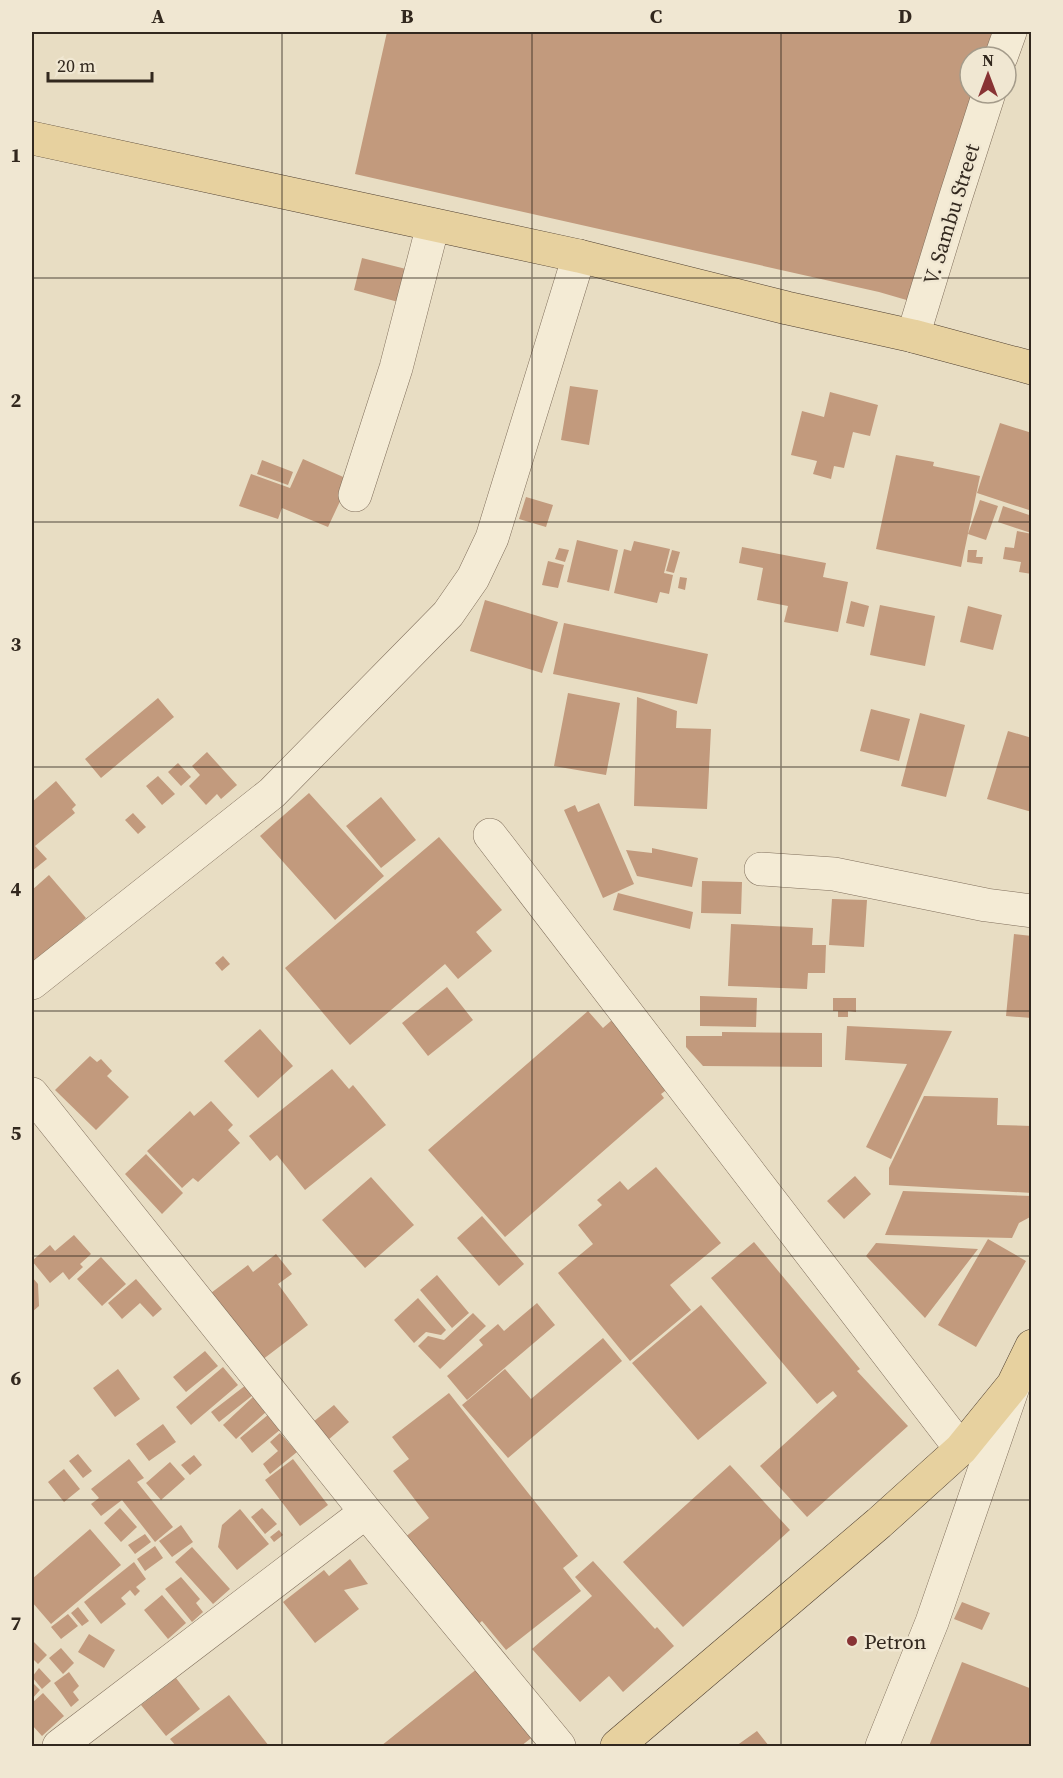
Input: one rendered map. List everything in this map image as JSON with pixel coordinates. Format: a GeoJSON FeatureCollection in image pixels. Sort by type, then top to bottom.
{"type":"FeatureCollection","features":[{"type":"Feature","properties":{"kind":"main road"},"geometry":{"type":"LineString","coordinates":[[32,138],[579,256],[787,308],[913,336],[1032,368]]}},
{"type":"Feature","properties":{"kind":"main road"},"geometry":{"type":"LineString","coordinates":[[617,1746],[879,1523],[961,1449],[1013,1385],[1032,1346]]}},
{"type":"Feature","properties":{"kind":"street","name":"V. Sambu Street"},"geometry":{"type":"LineString","coordinates":[[913,336],[986,105]]}},
{"type":"Feature","properties":{"kind":"street"},"geometry":{"type":"LineString","coordinates":[[355,495],[396,368],[434,225]]}},
{"type":"Feature","properties":{"kind":"street"},"geometry":{"type":"LineString","coordinates":[[32,983],[272,793],[448,614],[473,578],[492,538],[579,256]]}},
{"type":"Feature","properties":{"kind":"street"},"geometry":{"type":"LineString","coordinates":[[490,835],[961,1449]]}},
{"type":"Feature","properties":{"kind":"street"},"geometry":{"type":"LineString","coordinates":[[761,869],[834,874],[986,905],[1032,911]]}},
{"type":"Feature","properties":{"kind":"street"},"geometry":{"type":"LineString","coordinates":[[32,1094],[366,1512],[560,1746]]}},
{"type":"Feature","properties":{"kind":"street"},"geometry":{"type":"LineString","coordinates":[[882,1746],[932,1622],[1013,1385]]}},
{"type":"Feature","properties":{"kind":"street"},"geometry":{"type":"LineString","coordinates":[[59,1746],[366,1512]]}},
{"type":"Feature","properties":{"kind":"building"},"geometry":{"type":"Polygon","coordinates":[[[387,32],[992,32],[989,45],[958,45],[958,105],[974,105],[910,301],[879,292],[355,174],[387,32]]]}},
{"type":"Feature","properties":{"kind":"building"},"geometry":{"type":"Polygon","coordinates":[[[362,258],[410,270],[402,303],[354,290],[362,258]]]}},
{"type":"Feature","properties":{"kind":"building"},"geometry":{"type":"Polygon","coordinates":[[[570,386],[598,390],[589,445],[561,440],[570,386]]]}},
{"type":"Feature","properties":{"kind":"building"},"geometry":{"type":"Polygon","coordinates":[[[830,392],[878,405],[870,436],[853,432],[844,468],[834,466],[831,479],[813,474],[817,461],[791,455],[802,411],[824,417],[830,392]]]}},
{"type":"Feature","properties":{"kind":"building"},"geometry":{"type":"Polygon","coordinates":[[[1000,423],[1032,433],[1032,511],[977,493],[1000,423]]]}},
{"type":"Feature","properties":{"kind":"building"},"geometry":{"type":"Polygon","coordinates":[[[896,455],[934,462],[933,466],[980,476],[961,567],[876,549],[896,455]]]}},
{"type":"Feature","properties":{"kind":"building"},"geometry":{"type":"Polygon","coordinates":[[[303,459],[350,480],[328,527],[282,508],[278,519],[239,506],[251,474],[290,488],[303,459]]]}},
{"type":"Feature","properties":{"kind":"building"},"geometry":{"type":"Polygon","coordinates":[[[262,460],[293,472],[288,485],[257,474],[262,460]]]}},
{"type":"Feature","properties":{"kind":"building"},"geometry":{"type":"Polygon","coordinates":[[[526,497],[553,505],[546,527],[519,519],[526,497]]]}},
{"type":"Feature","properties":{"kind":"building"},"geometry":{"type":"Polygon","coordinates":[[[980,500],[998,506],[986,540],[968,534],[980,500]]]}},
{"type":"Feature","properties":{"kind":"building"},"geometry":{"type":"Polygon","coordinates":[[[1003,506],[1032,516],[1031,533],[998,522],[1003,506]]]}},
{"type":"Feature","properties":{"kind":"building"},"geometry":{"type":"Polygon","coordinates":[[[1017,531],[1032,534],[1032,574],[1019,572],[1021,562],[1003,559],[1005,547],[1014,548],[1017,531]]]}},
{"type":"Feature","properties":{"kind":"building"},"geometry":{"type":"Polygon","coordinates":[[[577,540],[618,550],[609,591],[567,582],[577,540]]]}},
{"type":"Feature","properties":{"kind":"building"},"geometry":{"type":"Polygon","coordinates":[[[634,541],[670,549],[664,573],[673,575],[669,594],[660,592],[657,603],[614,593],[624,549],[631,551],[634,541]]]}},
{"type":"Feature","properties":{"kind":"building"},"geometry":{"type":"Polygon","coordinates":[[[742,547],[826,563],[823,577],[848,582],[838,632],[784,622],[788,606],[757,600],[763,568],[739,563],[742,547]]]}},
{"type":"Feature","properties":{"kind":"building"},"geometry":{"type":"Polygon","coordinates":[[[559,548],[569,550],[565,562],[555,559],[559,548]]]}},
{"type":"Feature","properties":{"kind":"building"},"geometry":{"type":"Polygon","coordinates":[[[672,550],[680,552],[674,573],[666,571],[672,550]]]}},
{"type":"Feature","properties":{"kind":"building"},"geometry":{"type":"Polygon","coordinates":[[[968,550],[977,550],[976,557],[983,557],[982,564],[967,562],[968,550]]]}},
{"type":"Feature","properties":{"kind":"building"},"geometry":{"type":"Polygon","coordinates":[[[548,561],[564,565],[558,588],[542,585],[548,561]]]}},
{"type":"Feature","properties":{"kind":"building"},"geometry":{"type":"Polygon","coordinates":[[[680,577],[687,578],[685,590],[678,588],[680,577]]]}},
{"type":"Feature","properties":{"kind":"building"},"geometry":{"type":"Polygon","coordinates":[[[485,600],[558,622],[542,673],[470,651],[485,600]]]}},
{"type":"Feature","properties":{"kind":"building"},"geometry":{"type":"Polygon","coordinates":[[[851,601],[869,606],[864,627],[846,623],[851,601]]]}},
{"type":"Feature","properties":{"kind":"building"},"geometry":{"type":"Polygon","coordinates":[[[880,605],[935,616],[925,666],[870,655],[880,605]]]}},
{"type":"Feature","properties":{"kind":"building"},"geometry":{"type":"Polygon","coordinates":[[[968,606],[1002,615],[993,650],[960,642],[968,606]]]}},
{"type":"Feature","properties":{"kind":"building"},"geometry":{"type":"Polygon","coordinates":[[[564,623],[708,654],[697,704],[553,674],[564,623]]]}},
{"type":"Feature","properties":{"kind":"building"},"geometry":{"type":"Polygon","coordinates":[[[568,693],[620,703],[606,775],[554,766],[568,693]]]}},
{"type":"Feature","properties":{"kind":"building"},"geometry":{"type":"Polygon","coordinates":[[[637,697],[677,711],[676,728],[711,729],[707,809],[634,806],[637,697]]]}},
{"type":"Feature","properties":{"kind":"building"},"geometry":{"type":"Polygon","coordinates":[[[158,698],[174,717],[101,778],[85,759],[158,698]]]}},
{"type":"Feature","properties":{"kind":"building"},"geometry":{"type":"Polygon","coordinates":[[[871,709],[910,719],[899,761],[860,751],[871,709]]]}},
{"type":"Feature","properties":{"kind":"building"},"geometry":{"type":"Polygon","coordinates":[[[920,713],[965,725],[946,797],[901,786],[920,713]]]}},
{"type":"Feature","properties":{"kind":"building"},"geometry":{"type":"Polygon","coordinates":[[[1008,731],[1032,738],[1032,812],[987,799],[1008,731]]]}},
{"type":"Feature","properties":{"kind":"building"},"geometry":{"type":"Polygon","coordinates":[[[207,752],[237,785],[221,799],[217,794],[206,805],[189,786],[200,775],[192,766],[207,752]]]}},
{"type":"Feature","properties":{"kind":"building"},"geometry":{"type":"Polygon","coordinates":[[[178,763],[191,777],[181,786],[168,772],[178,763]]]}},
{"type":"Feature","properties":{"kind":"building"},"geometry":{"type":"Polygon","coordinates":[[[158,776],[175,794],[162,805],[146,786],[158,776]]]}},
{"type":"Feature","properties":{"kind":"building"},"geometry":{"type":"Polygon","coordinates":[[[56,781],[76,805],[72,809],[75,813],[35,846],[47,859],[32,871],[32,802],[56,781]]]}},
{"type":"Feature","properties":{"kind":"building"},"geometry":{"type":"Polygon","coordinates":[[[309,793],[384,876],[335,920],[260,836],[309,793]]]}},
{"type":"Feature","properties":{"kind":"building"},"geometry":{"type":"Polygon","coordinates":[[[381,797],[416,840],[381,868],[346,826],[381,797]]]}},
{"type":"Feature","properties":{"kind":"building"},"geometry":{"type":"Polygon","coordinates":[[[599,803],[634,884],[603,898],[564,810],[575,805],[578,812],[599,803]]]}},
{"type":"Feature","properties":{"kind":"building"},"geometry":{"type":"Polygon","coordinates":[[[133,813],[146,827],[138,834],[125,820],[133,813]]]}},
{"type":"Feature","properties":{"kind":"building"},"geometry":{"type":"Polygon","coordinates":[[[439,837],[502,910],[476,932],[492,951],[458,979],[445,964],[350,1045],[285,968],[439,837]]]}},
{"type":"Feature","properties":{"kind":"building"},"geometry":{"type":"Polygon","coordinates":[[[652,848],[698,858],[692,887],[637,876],[626,850],[652,853],[652,848]]]}},
{"type":"Feature","properties":{"kind":"building"},"geometry":{"type":"Polygon","coordinates":[[[49,875],[86,918],[32,965],[32,890],[49,875]]]}},
{"type":"Feature","properties":{"kind":"building"},"geometry":{"type":"Polygon","coordinates":[[[702,881],[742,882],[741,914],[701,913],[702,881]]]}},
{"type":"Feature","properties":{"kind":"building"},"geometry":{"type":"Polygon","coordinates":[[[618,893],[693,912],[690,929],[613,910],[618,893]]]}},
{"type":"Feature","properties":{"kind":"building"},"geometry":{"type":"Polygon","coordinates":[[[832,899],[867,900],[864,947],[829,945],[832,899]]]}},
{"type":"Feature","properties":{"kind":"building"},"geometry":{"type":"Polygon","coordinates":[[[731,924],[813,928],[812,945],[826,945],[825,973],[808,973],[807,989],[728,986],[731,924]]]}},
{"type":"Feature","properties":{"kind":"building"},"geometry":{"type":"Polygon","coordinates":[[[1014,934],[1032,936],[1032,1018],[1006,1016],[1014,934]]]}},
{"type":"Feature","properties":{"kind":"building"},"geometry":{"type":"Polygon","coordinates":[[[223,956],[230,964],[222,971],[215,963],[223,956]]]}},
{"type":"Feature","properties":{"kind":"building"},"geometry":{"type":"Polygon","coordinates":[[[447,987],[473,1020],[428,1056],[402,1023],[447,987]]]}},
{"type":"Feature","properties":{"kind":"building"},"geometry":{"type":"Polygon","coordinates":[[[700,996],[757,998],[756,1027],[700,1026],[700,996]]]}},
{"type":"Feature","properties":{"kind":"building"},"geometry":{"type":"Polygon","coordinates":[[[833,998],[856,998],[856,1012],[848,1011],[848,1017],[838,1017],[838,1011],[833,1011],[833,998]]]}},
{"type":"Feature","properties":{"kind":"building"},"geometry":{"type":"Polygon","coordinates":[[[588,1011],[603,1028],[612,1020],[669,1088],[661,1094],[664,1098],[505,1237],[428,1150],[588,1011]]]}},
{"type":"Feature","properties":{"kind":"building"},"geometry":{"type":"Polygon","coordinates":[[[847,1026],[952,1031],[891,1159],[866,1147],[907,1064],[845,1060],[847,1026]]]}},
{"type":"Feature","properties":{"kind":"building"},"geometry":{"type":"Polygon","coordinates":[[[260,1029],[293,1066],[258,1098],[224,1061],[260,1029]]]}},
{"type":"Feature","properties":{"kind":"building"},"geometry":{"type":"Polygon","coordinates":[[[722,1032],[822,1033],[822,1067],[703,1066],[686,1047],[686,1036],[722,1036],[722,1032]]]}},
{"type":"Feature","properties":{"kind":"building"},"geometry":{"type":"Polygon","coordinates":[[[90,1056],[97,1062],[101,1059],[112,1071],[107,1076],[129,1097],[96,1130],[55,1090],[90,1056]]]}},
{"type":"Feature","properties":{"kind":"building"},"geometry":{"type":"Polygon","coordinates":[[[332,1069],[349,1089],[353,1085],[386,1125],[305,1190],[277,1155],[270,1161],[249,1136],[332,1069]]]}},
{"type":"Feature","properties":{"kind":"building"},"geometry":{"type":"Polygon","coordinates":[[[924,1096],[998,1098],[997,1125],[1032,1126],[1032,1193],[889,1185],[889,1168],[924,1096]]]}},
{"type":"Feature","properties":{"kind":"building"},"geometry":{"type":"Polygon","coordinates":[[[211,1101],[233,1125],[228,1130],[240,1143],[198,1182],[193,1178],[182,1188],[147,1151],[190,1111],[194,1116],[211,1101]]]}},
{"type":"Feature","properties":{"kind":"building"},"geometry":{"type":"Polygon","coordinates":[[[146,1154],[183,1193],[162,1214],[125,1174],[146,1154]]]}},
{"type":"Feature","properties":{"kind":"building"},"geometry":{"type":"Polygon","coordinates":[[[656,1167],[721,1243],[670,1285],[691,1310],[630,1361],[558,1273],[593,1244],[578,1225],[602,1205],[597,1200],[620,1181],[628,1190],[656,1167]]]}},
{"type":"Feature","properties":{"kind":"building"},"geometry":{"type":"Polygon","coordinates":[[[855,1176],[871,1194],[844,1219],[827,1201],[855,1176]]]}},
{"type":"Feature","properties":{"kind":"building"},"geometry":{"type":"Polygon","coordinates":[[[371,1177],[414,1225],[365,1268],[322,1220],[371,1177]]]}},
{"type":"Feature","properties":{"kind":"building"},"geometry":{"type":"Polygon","coordinates":[[[903,1191],[1032,1196],[1032,1216],[1019,1223],[1012,1238],[885,1235],[903,1191]]]}},
{"type":"Feature","properties":{"kind":"building"},"geometry":{"type":"Polygon","coordinates":[[[482,1216],[524,1264],[499,1286],[457,1238],[482,1216]]]}},
{"type":"Feature","properties":{"kind":"building"},"geometry":{"type":"Polygon","coordinates":[[[74,1235],[91,1254],[80,1264],[83,1267],[69,1280],[63,1272],[50,1283],[32,1261],[50,1245],[55,1251],[74,1235]]]}},
{"type":"Feature","properties":{"kind":"building"},"geometry":{"type":"Polygon","coordinates":[[[988,1239],[1026,1261],[976,1347],[938,1325],[988,1239]]]}},
{"type":"Feature","properties":{"kind":"building"},"geometry":{"type":"Polygon","coordinates":[[[754,1242],[860,1369],[857,1371],[908,1426],[807,1517],[760,1466],[837,1396],[833,1391],[817,1404],[711,1278],[754,1242]]]}},
{"type":"Feature","properties":{"kind":"building"},"geometry":{"type":"Polygon","coordinates":[[[876,1243],[978,1249],[925,1318],[866,1256],[876,1243]]]}},
{"type":"Feature","properties":{"kind":"building"},"geometry":{"type":"Polygon","coordinates":[[[276,1254],[292,1274],[278,1284],[308,1325],[262,1360],[211,1293],[248,1265],[253,1272],[276,1254]]]}},
{"type":"Feature","properties":{"kind":"building"},"geometry":{"type":"Polygon","coordinates":[[[101,1257],[126,1284],[102,1306],[77,1279],[101,1257]]]}},
{"type":"Feature","properties":{"kind":"building"},"geometry":{"type":"Polygon","coordinates":[[[437,1275],[469,1313],[452,1328],[420,1290],[437,1275]]]}},
{"type":"Feature","properties":{"kind":"building"},"geometry":{"type":"Polygon","coordinates":[[[32,1277],[38,1284],[39,1306],[32,1312],[32,1277]]]}},
{"type":"Feature","properties":{"kind":"building"},"geometry":{"type":"Polygon","coordinates":[[[136,1279],[162,1309],[153,1317],[140,1303],[122,1319],[108,1303],[136,1279]]]}},
{"type":"Feature","properties":{"kind":"building"},"geometry":{"type":"Polygon","coordinates":[[[418,1298],[446,1330],[441,1335],[426,1332],[414,1343],[394,1320],[418,1298]]]}},
{"type":"Feature","properties":{"kind":"building"},"geometry":{"type":"Polygon","coordinates":[[[537,1303],[555,1325],[467,1400],[447,1376],[483,1345],[479,1340],[498,1324],[504,1331],[537,1303]]]}},
{"type":"Feature","properties":{"kind":"building"},"geometry":{"type":"Polygon","coordinates":[[[701,1305],[767,1383],[698,1440],[632,1363],[701,1305]]]}},
{"type":"Feature","properties":{"kind":"building"},"geometry":{"type":"Polygon","coordinates":[[[473,1313],[486,1326],[440,1369],[418,1346],[428,1336],[444,1340],[473,1313]]]}},
{"type":"Feature","properties":{"kind":"building"},"geometry":{"type":"Polygon","coordinates":[[[603,1338],[622,1361],[508,1458],[462,1405],[505,1369],[531,1399],[603,1338]]]}},
{"type":"Feature","properties":{"kind":"building"},"geometry":{"type":"Polygon","coordinates":[[[205,1351],[218,1366],[186,1392],[173,1377],[205,1351]]]}},
{"type":"Feature","properties":{"kind":"building"},"geometry":{"type":"Polygon","coordinates":[[[223,1367],[238,1385],[191,1425],[176,1407],[223,1367]]]}},
{"type":"Feature","properties":{"kind":"building"},"geometry":{"type":"Polygon","coordinates":[[[118,1369],[140,1399],[115,1417],[93,1388],[118,1369]]]}},
{"type":"Feature","properties":{"kind":"building"},"geometry":{"type":"Polygon","coordinates":[[[246,1385],[253,1395],[219,1422],[211,1412],[246,1385]]]}},
{"type":"Feature","properties":{"kind":"building"},"geometry":{"type":"Polygon","coordinates":[[[449,1393],[578,1556],[563,1568],[581,1591],[506,1650],[482,1621],[474,1628],[404,1538],[429,1518],[393,1471],[409,1459],[392,1437],[449,1393]]]}},
{"type":"Feature","properties":{"kind":"building"},"geometry":{"type":"Polygon","coordinates":[[[253,1397],[266,1412],[236,1439],[223,1425],[253,1397]]]}},
{"type":"Feature","properties":{"kind":"building"},"geometry":{"type":"Polygon","coordinates":[[[334,1405],[349,1422],[328,1440],[313,1422],[334,1405]]]}},
{"type":"Feature","properties":{"kind":"building"},"geometry":{"type":"Polygon","coordinates":[[[269,1414],[281,1429],[252,1453],[240,1438],[269,1414]]]}},
{"type":"Feature","properties":{"kind":"building"},"geometry":{"type":"Polygon","coordinates":[[[163,1424],[176,1442],[149,1461],[136,1444],[163,1424]]]}},
{"type":"Feature","properties":{"kind":"building"},"geometry":{"type":"Polygon","coordinates":[[[280,1433],[297,1452],[270,1474],[263,1464],[278,1451],[270,1442],[280,1433]]]}},
{"type":"Feature","properties":{"kind":"building"},"geometry":{"type":"Polygon","coordinates":[[[78,1454],[92,1471],[83,1478],[69,1461],[78,1454]]]}},
{"type":"Feature","properties":{"kind":"building"},"geometry":{"type":"Polygon","coordinates":[[[194,1455],[202,1465],[190,1475],[181,1465],[194,1455]]]}},
{"type":"Feature","properties":{"kind":"building"},"geometry":{"type":"Polygon","coordinates":[[[129,1459],[144,1478],[137,1482],[173,1527],[155,1542],[122,1500],[101,1516],[91,1504],[99,1498],[91,1489],[129,1459]]]}},
{"type":"Feature","properties":{"kind":"building"},"geometry":{"type":"Polygon","coordinates":[[[293,1459],[328,1505],[300,1526],[265,1480],[293,1459]]]}},
{"type":"Feature","properties":{"kind":"building"},"geometry":{"type":"Polygon","coordinates":[[[170,1462],[185,1479],[161,1500],[146,1483],[170,1462]]]}},
{"type":"Feature","properties":{"kind":"building"},"geometry":{"type":"Polygon","coordinates":[[[730,1465],[790,1530],[683,1627],[623,1562],[730,1465]]]}},
{"type":"Feature","properties":{"kind":"building"},"geometry":{"type":"Polygon","coordinates":[[[64,1469],[80,1489],[64,1502],[48,1482],[64,1469]]]}},
{"type":"Feature","properties":{"kind":"building"},"geometry":{"type":"Polygon","coordinates":[[[120,1508],[137,1527],[121,1542],[104,1523],[120,1508]]]}},
{"type":"Feature","properties":{"kind":"building"},"geometry":{"type":"Polygon","coordinates":[[[262,1508],[277,1524],[265,1534],[251,1517],[262,1508]]]}},
{"type":"Feature","properties":{"kind":"building"},"geometry":{"type":"Polygon","coordinates":[[[240,1509],[269,1544],[237,1570],[218,1547],[222,1525],[240,1509]]]}},
{"type":"Feature","properties":{"kind":"building"},"geometry":{"type":"Polygon","coordinates":[[[181,1525],[193,1542],[172,1557],[159,1541],[181,1525]]]}},
{"type":"Feature","properties":{"kind":"building"},"geometry":{"type":"Polygon","coordinates":[[[90,1529],[121,1565],[51,1624],[32,1602],[32,1579],[90,1529]]]}},
{"type":"Feature","properties":{"kind":"building"},"geometry":{"type":"Polygon","coordinates":[[[279,1530],[283,1535],[274,1542],[270,1537],[279,1530]]]}},
{"type":"Feature","properties":{"kind":"building"},"geometry":{"type":"Polygon","coordinates":[[[145,1534],[151,1542],[135,1554],[128,1545],[145,1534]]]}},
{"type":"Feature","properties":{"kind":"building"},"geometry":{"type":"Polygon","coordinates":[[[155,1546],[163,1558],[145,1571],[137,1559],[155,1546]]]}},
{"type":"Feature","properties":{"kind":"building"},"geometry":{"type":"Polygon","coordinates":[[[192,1547],[230,1589],[213,1604],[175,1562],[192,1547]]]}},
{"type":"Feature","properties":{"kind":"building"},"geometry":{"type":"Polygon","coordinates":[[[350,1559],[368,1584],[344,1590],[359,1609],[315,1643],[283,1602],[324,1570],[329,1576],[350,1559]]]}},
{"type":"Feature","properties":{"kind":"building"},"geometry":{"type":"Polygon","coordinates":[[[593,1561],[655,1629],[657,1627],[674,1646],[623,1692],[609,1676],[580,1702],[532,1649],[592,1596],[575,1577],[593,1561]]]}},
{"type":"Feature","properties":{"kind":"building"},"geometry":{"type":"Polygon","coordinates":[[[134,1562],[146,1579],[136,1587],[140,1591],[135,1596],[130,1590],[121,1598],[126,1604],[101,1624],[84,1602],[134,1562]]]}},
{"type":"Feature","properties":{"kind":"building"},"geometry":{"type":"Polygon","coordinates":[[[181,1577],[200,1599],[196,1603],[203,1612],[192,1622],[165,1589],[181,1577]]]}},
{"type":"Feature","properties":{"kind":"building"},"geometry":{"type":"Polygon","coordinates":[[[162,1595],[186,1623],[168,1639],[144,1610],[162,1595]]]}},
{"type":"Feature","properties":{"kind":"building"},"geometry":{"type":"Polygon","coordinates":[[[962,1602],[990,1613],[982,1630],[954,1619],[962,1602]]]}},
{"type":"Feature","properties":{"kind":"building"},"geometry":{"type":"Polygon","coordinates":[[[78,1607],[89,1621],[82,1626],[71,1613],[78,1607]]]}},
{"type":"Feature","properties":{"kind":"building"},"geometry":{"type":"Polygon","coordinates":[[[68,1614],[78,1626],[61,1639],[51,1627],[68,1614]]]}},
{"type":"Feature","properties":{"kind":"building"},"geometry":{"type":"Polygon","coordinates":[[[89,1634],[115,1650],[104,1668],[78,1652],[89,1634]]]}},
{"type":"Feature","properties":{"kind":"building"},"geometry":{"type":"Polygon","coordinates":[[[32,1640],[47,1655],[38,1664],[32,1658],[32,1640]]]}},
{"type":"Feature","properties":{"kind":"building"},"geometry":{"type":"Polygon","coordinates":[[[61,1648],[74,1663],[63,1674],[49,1658],[61,1648]]]}},
{"type":"Feature","properties":{"kind":"building"},"geometry":{"type":"Polygon","coordinates":[[[962,1662],[1032,1689],[1032,1746],[929,1746],[962,1662]]]}},
{"type":"Feature","properties":{"kind":"building"},"geometry":{"type":"Polygon","coordinates":[[[483,1664],[539,1732],[521,1746],[381,1746],[483,1664]]]}},
{"type":"Feature","properties":{"kind":"building"},"geometry":{"type":"Polygon","coordinates":[[[39,1668],[51,1681],[42,1689],[32,1677],[39,1668]]]}},
{"type":"Feature","properties":{"kind":"building"},"geometry":{"type":"Polygon","coordinates":[[[69,1672],[79,1686],[73,1692],[79,1700],[71,1707],[54,1683],[69,1672]]]}},
{"type":"Feature","properties":{"kind":"building"},"geometry":{"type":"Polygon","coordinates":[[[176,1678],[200,1709],[166,1736],[141,1705],[176,1678]]]}},
{"type":"Feature","properties":{"kind":"building"},"geometry":{"type":"Polygon","coordinates":[[[32,1682],[40,1690],[32,1699],[32,1682]]]}},
{"type":"Feature","properties":{"kind":"building"},"geometry":{"type":"Polygon","coordinates":[[[43,1693],[64,1716],[42,1736],[32,1725],[32,1703],[43,1693]]]}},
{"type":"Feature","properties":{"kind":"building"},"geometry":{"type":"Polygon","coordinates":[[[229,1695],[269,1746],[176,1746],[170,1739],[229,1695]]]}},
{"type":"Feature","properties":{"kind":"building"},"geometry":{"type":"Polygon","coordinates":[[[757,1731],[769,1746],[736,1746],[757,1731]]]}},
{"type":"Feature","properties":{"kind":"place","name":"Petron"},"geometry":{"type":"Point","coordinates":[852,1641]}}]}
